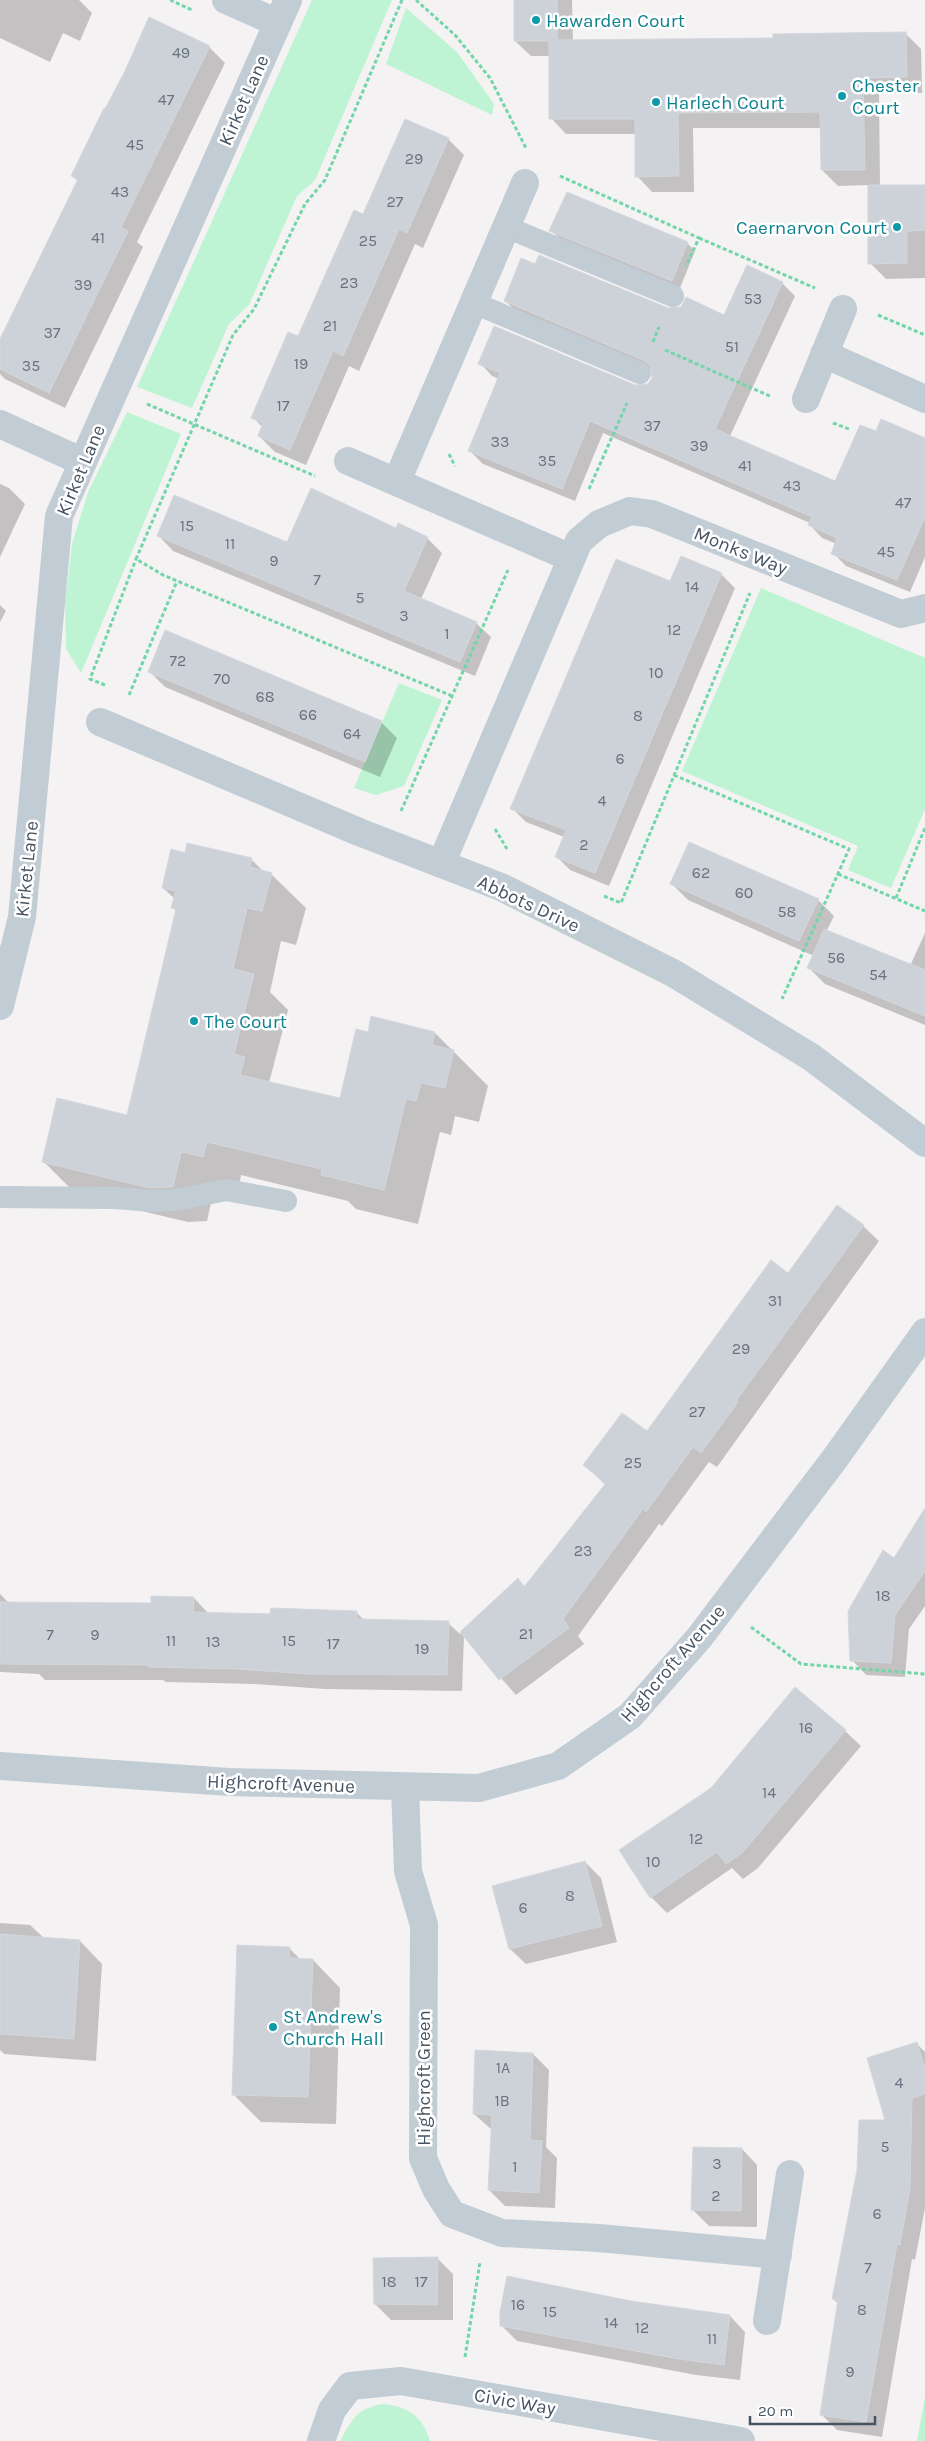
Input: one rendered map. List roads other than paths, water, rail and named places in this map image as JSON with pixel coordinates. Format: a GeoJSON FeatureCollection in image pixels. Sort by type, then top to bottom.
{"type":"FeatureCollection","features":[{"type":"Feature","properties":{"kind":"street"},"geometry":{"type":"LineString","coordinates":[[226,0],[283,12]]}},
{"type":"Feature","properties":{"kind":"street","name":"Kirket Lane"},"geometry":{"type":"LineString","coordinates":[[0,1006],[22,917],[59,516],[283,12]]}},
{"type":"Feature","properties":{"kind":"street"},"geometry":{"type":"LineString","coordinates":[[397,481],[525,183]]}},
{"type":"Feature","properties":{"kind":"street"},"geometry":{"type":"LineString","coordinates":[[806,399],[843,309]]}},
{"type":"Feature","properties":{"kind":"street"},"geometry":{"type":"LineString","coordinates":[[824,354],[925,399]]}},
{"type":"Feature","properties":{"kind":"street"},"geometry":{"type":"LineString","coordinates":[[0,424],[83,462]]}},
{"type":"Feature","properties":{"kind":"street"},"geometry":{"type":"LineString","coordinates":[[348,461],[571,558]]}},
{"type":"Feature","properties":{"kind":"street","name":"Monks Way"},"geometry":{"type":"LineString","coordinates":[[441,864],[571,558],[579,541],[599,524],[630,511],[652,514],[901,614],[925,608]]}},
{"type":"Feature","properties":{"kind":"street","name":"Abbots Drive"},"geometry":{"type":"LineString","coordinates":[[100,722],[359,832],[501,887],[673,973],[811,1057],[925,1143]]}},
{"type":"Feature","properties":{"kind":"street","name":"Highcroft Avenue"},"geometry":{"type":"LineString","coordinates":[[0,1766],[229,1782],[478,1788],[558,1766],[630,1716],[699,1638],[836,1457],[925,1332]]}},
{"type":"Feature","properties":{"kind":"street","name":"Highcroft Green"},"geometry":{"type":"LineString","coordinates":[[405,1787],[408,1871],[424,1925],[423,2158],[436,2188],[452,2214],[502,2233],[599,2238],[778,2255]]}},
{"type":"Feature","properties":{"kind":"street"},"geometry":{"type":"LineString","coordinates":[[768,2321],[790,2174]]}},
{"type":"Feature","properties":{"kind":"street","name":"Civic Way"},"geometry":{"type":"LineString","coordinates":[[321,2441],[332,2410],[350,2386],[401,2381],[741,2441]]}},
{"type":"Feature","properties":{"kind":"lane"},"geometry":{"type":"LineString","coordinates":[[506,227],[673,296]]}},
{"type":"Feature","properties":{"kind":"lane"},"geometry":{"type":"LineString","coordinates":[[474,303],[640,372]]}},
{"type":"Feature","properties":{"kind":"lane"},"geometry":{"type":"LineString","coordinates":[[0,1197],[115,1198],[153,1201],[176,1200],[226,1190],[286,1201]]}},
{"type":"Feature","properties":{"kind":"place","name":"Hawarden Court"},"geometry":{"type":"Point","coordinates":[536,20]}},
{"type":"Feature","properties":{"kind":"place","name":"Chester Court"},"geometry":{"type":"Point","coordinates":[842,96]}},
{"type":"Feature","properties":{"kind":"place","name":"Harlech Court"},"geometry":{"type":"Point","coordinates":[656,102]}},
{"type":"Feature","properties":{"kind":"place","name":"Caernarvon Court"},"geometry":{"type":"Point","coordinates":[897,227]}},
{"type":"Feature","properties":{"kind":"place","name":"The Court"},"geometry":{"type":"Point","coordinates":[194,1021]}},
{"type":"Feature","properties":{"kind":"place","name":"St Andrew's Church Hall"},"geometry":{"type":"Point","coordinates":[273,2027]}}]}
